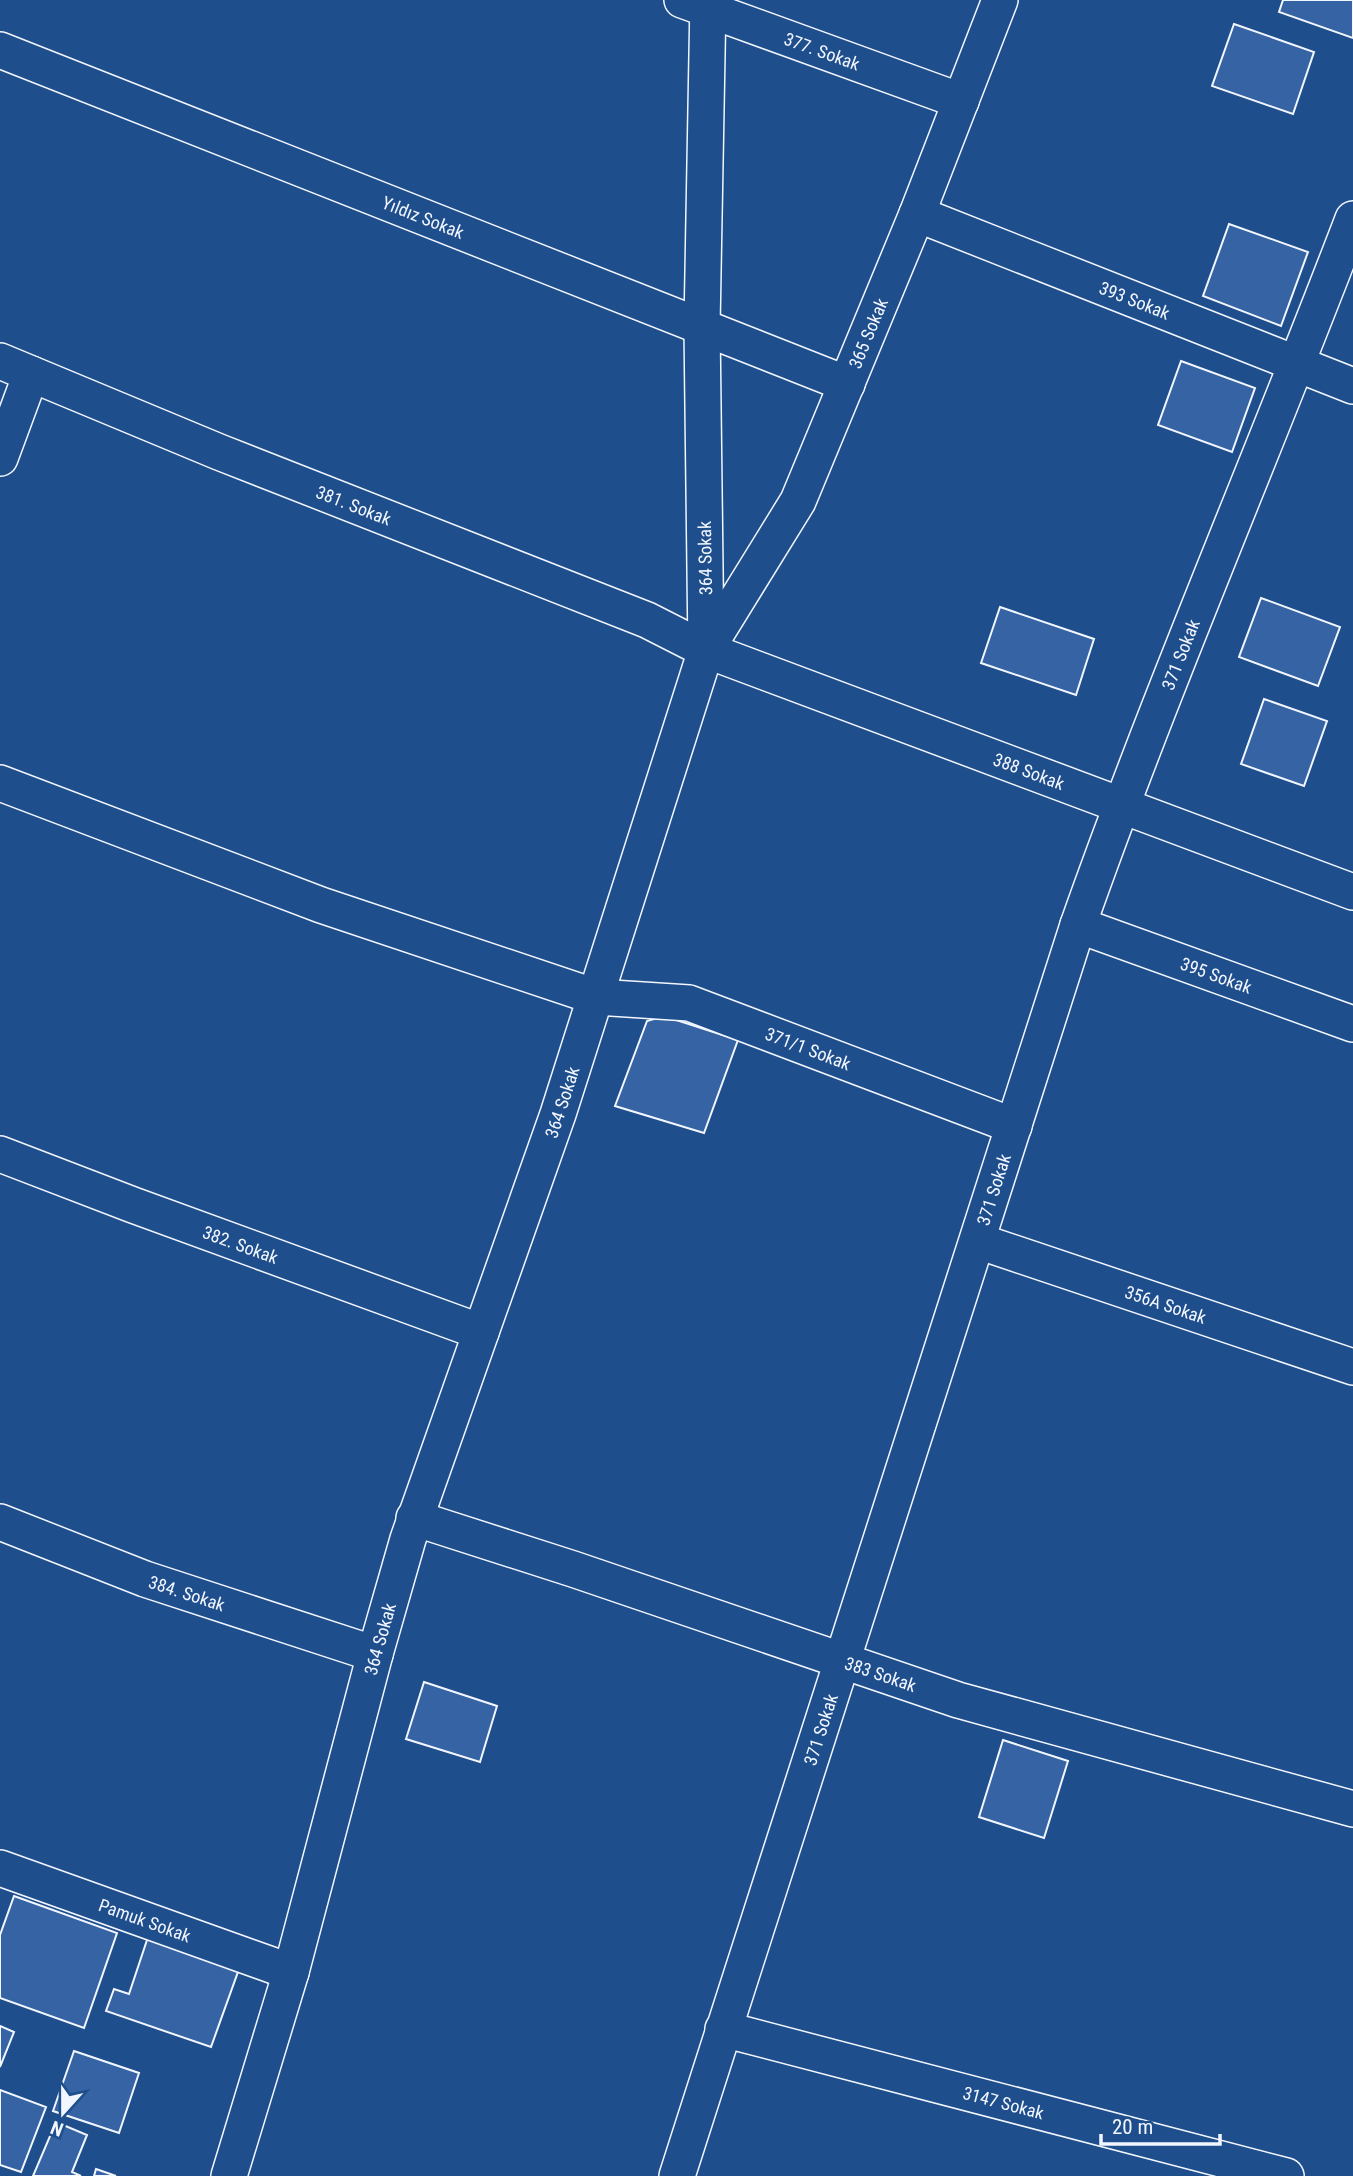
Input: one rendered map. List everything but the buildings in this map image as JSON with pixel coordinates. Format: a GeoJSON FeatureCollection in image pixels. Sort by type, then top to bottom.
{"type":"FeatureCollection","features":[{"type":"Feature","properties":{"kind":"street","name":"365 Sokak"},"geometry":{"type":"LineString","coordinates":[[706,650],[798,501],[917,214],[1000,0]]}},
{"type":"Feature","properties":{"kind":"street","name":"377. Sokak"},"geometry":{"type":"LineString","coordinates":[[699,3],[961,101]]}},
{"type":"Feature","properties":{"kind":"street","name":"364 Sokak"},"geometry":{"type":"LineString","coordinates":[[229,2176],[292,1972],[375,1654],[414,1518],[558,1114],[706,650],[699,3]]}},
{"type":"Feature","properties":{"kind":"street","name":"Yıldız Sokak"},"geometry":{"type":"LineString","coordinates":[[0,50],[847,384]]}},
{"type":"Feature","properties":{"kind":"street","name":"393 Sokak"},"geometry":{"type":"LineString","coordinates":[[917,214],[1353,386]]}},
{"type":"Feature","properties":{"kind":"street","name":"371 Sokak"},"geometry":{"type":"LineString","coordinates":[[677,2176],[1078,925],[1120,805],[1353,219]]}},
{"type":"Feature","properties":{"kind":"street","name":"381. Sokak"},"geometry":{"type":"LineString","coordinates":[[16,368],[219,452],[648,620],[706,650]]}},
{"type":"Feature","properties":{"kind":"street"},"geometry":{"type":"LineString","coordinates":[[0,458],[16,368]]}},
{"type":"Feature","properties":{"kind":"street","name":"388 Sokak"},"geometry":{"type":"LineString","coordinates":[[706,650],[1353,892]]}},
{"type":"Feature","properties":{"kind":"street","name":"371/1 Sokak"},"geometry":{"type":"LineString","coordinates":[[0,783],[321,905],[596,997],[690,1003],[1014,1126]]}},
{"type":"Feature","properties":{"kind":"street","name":"395 Sokak"},"geometry":{"type":"LineString","coordinates":[[1078,925],[1353,1024]]}},
{"type":"Feature","properties":{"kind":"street","name":"382. Sokak"},"geometry":{"type":"LineString","coordinates":[[0,1154],[481,1332]]}},
{"type":"Feature","properties":{"kind":"street","name":"356A Sokak"},"geometry":{"type":"LineString","coordinates":[[978,1241],[1353,1367]]}},
{"type":"Feature","properties":{"kind":"street","name":"383 Sokak"},"geometry":{"type":"LineString","coordinates":[[414,1518],[958,1700],[1353,1809]]}},
{"type":"Feature","properties":{"kind":"street","name":"384. Sokak"},"geometry":{"type":"LineString","coordinates":[[0,1522],[145,1579],[375,1654]]}},
{"type":"Feature","properties":{"kind":"street","name":"Pamuk Sokak"},"geometry":{"type":"LineString","coordinates":[[0,1868],[292,1972]]}},
{"type":"Feature","properties":{"kind":"street","name":"3147 Sokak"},"geometry":{"type":"LineString","coordinates":[[723,2029],[1286,2176]]}}]}
